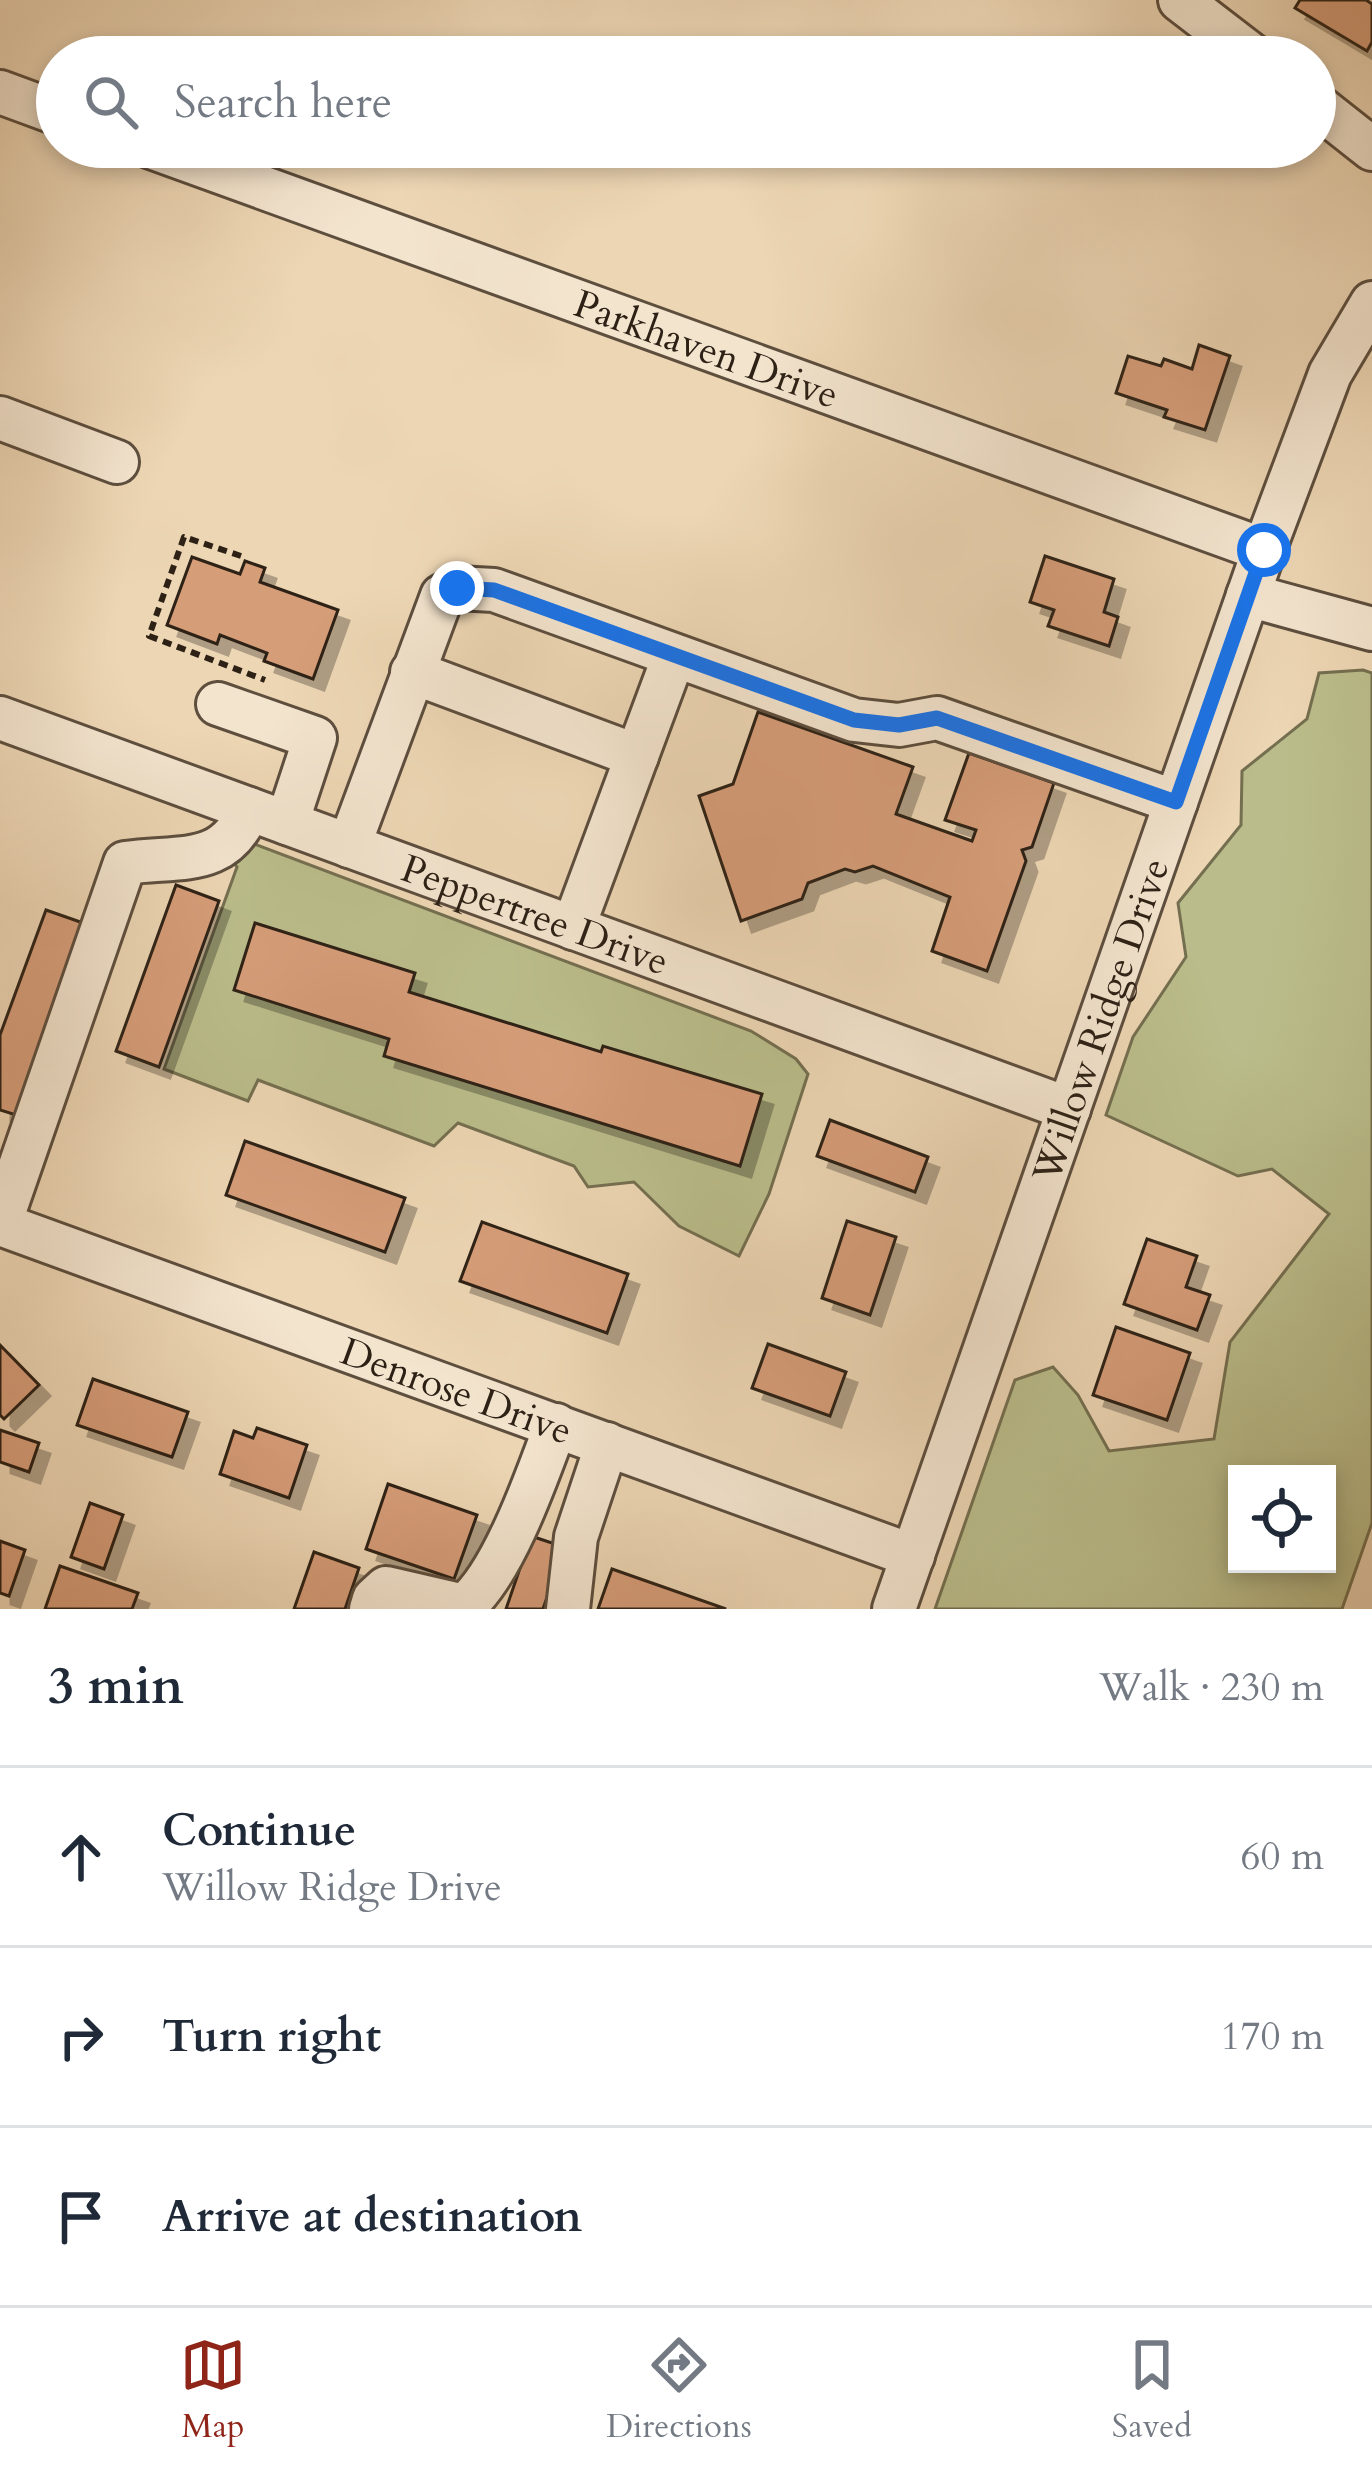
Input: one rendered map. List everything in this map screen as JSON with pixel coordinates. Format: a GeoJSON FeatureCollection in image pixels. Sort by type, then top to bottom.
{"type":"FeatureCollection","features":[{"type":"Feature","properties":{"kind":"street"},"geometry":{"type":"LineString","coordinates":[[1195,5],[1230,36]]}},
{"type":"Feature","properties":{"kind":"street"},"geometry":{"type":"LineString","coordinates":[[0,92],[36,105]]}},
{"type":"Feature","properties":{"kind":"street"},"geometry":{"type":"LineString","coordinates":[[1336,121],[1372,149]]}},
{"type":"Feature","properties":{"kind":"street","name":"Parkhaven Drive"},"geometry":{"type":"LineString","coordinates":[[209,168],[1264,550]]}},
{"type":"Feature","properties":{"kind":"street","name":"Willow Ridge Drive"},"geometry":{"type":"LineString","coordinates":[[894,1609],[1264,550],[1330,374],[1372,303]]}},
{"type":"Feature","properties":{"kind":"street"},"geometry":{"type":"LineString","coordinates":[[2,426],[117,462]]}},
{"type":"Feature","properties":{"kind":"street"},"geometry":{"type":"LineString","coordinates":[[349,846],[442,596],[457,588],[494,590],[854,720],[899,725],[937,718],[1176,802]]}},
{"type":"Feature","properties":{"kind":"street"},"geometry":{"type":"LineString","coordinates":[[1248,596],[1372,629]]}},
{"type":"Feature","properties":{"kind":"street"},"geometry":{"type":"LineString","coordinates":[[574,928],[674,656]]}},
{"type":"Feature","properties":{"kind":"street"},"geometry":{"type":"LineString","coordinates":[[412,672],[637,756]]}},
{"type":"Feature","properties":{"kind":"street"},"geometry":{"type":"LineString","coordinates":[[0,1224],[125,863],[217,853],[241,830],[268,816],[315,738],[218,704]]}},
{"type":"Feature","properties":{"kind":"street","name":"Peppertree Drive"},"geometry":{"type":"LineString","coordinates":[[0,718],[1069,1109]]}},
{"type":"Feature","properties":{"kind":"street","name":"Denrose Drive"},"geometry":{"type":"LineString","coordinates":[[0,1224],[913,1556]]}},
{"type":"Feature","properties":{"kind":"street"},"geometry":{"type":"LineString","coordinates":[[370,1609],[386,1588],[464,1606],[481,1593],[556,1425]]}},
{"type":"Feature","properties":{"kind":"street"},"geometry":{"type":"LineString","coordinates":[[568,1609],[576,1537],[607,1444]]}},
{"type":"Feature","properties":{"kind":"street"},"geometry":{"type":"LineString","coordinates":[[530,1488],[555,1508],[585,1505]]}},
{"type":"Feature","properties":{"kind":"path"},"geometry":{"type":"LineString","coordinates":[[241,556],[184,537],[149,636],[283,686]]}},
{"type":"Feature","properties":{"kind":"green space"},"geometry":{"type":"Polygon","coordinates":[[[1319,673],[1372,673],[1372,1523],[1342,1609],[935,1609],[1015,1380],[1053,1367],[1078,1395],[1109,1451],[1214,1439],[1230,1342],[1329,1214],[1272,1169],[1238,1176],[1106,1115],[1133,1037],[1186,957],[1178,903],[1241,825],[1242,771],[1307,719],[1319,673]]]}},
{"type":"Feature","properties":{"kind":"green space"},"geometry":{"type":"Polygon","coordinates":[[[233,836],[751,1031],[796,1059],[808,1074],[769,1194],[739,1256],[679,1226],[634,1182],[588,1187],[574,1166],[458,1123],[434,1146],[258,1080],[248,1101],[164,1069],[237,867],[222,847],[233,836]]]}},
{"type":"Feature","properties":{"kind":"building"},"geometry":{"type":"Polygon","coordinates":[[[1300,0],[1366,0],[1372,4],[1372,42],[1367,51],[1295,8],[1300,0]]]}},
{"type":"Feature","properties":{"kind":"building"},"geometry":{"type":"Polygon","coordinates":[[[1199,345],[1230,356],[1205,430],[1164,417],[1167,410],[1116,393],[1128,356],[1161,366],[1164,359],[1192,369],[1199,345]]]}},
{"type":"Feature","properties":{"kind":"building"},"geometry":{"type":"Polygon","coordinates":[[[1045,556],[1114,579],[1104,612],[1118,617],[1109,646],[1048,626],[1054,610],[1030,602],[1045,556]]]}},
{"type":"Feature","properties":{"kind":"building"},"geometry":{"type":"Polygon","coordinates":[[[192,557],[240,574],[245,561],[265,568],[260,582],[338,610],[313,679],[264,661],[267,653],[220,635],[217,644],[167,625],[192,557]]]}},
{"type":"Feature","properties":{"kind":"building"},"geometry":{"type":"Polygon","coordinates":[[[758,712],[913,767],[896,814],[972,841],[976,830],[945,820],[969,753],[1054,783],[1032,847],[1022,850],[1026,861],[987,971],[932,951],[950,897],[873,866],[855,872],[845,869],[808,883],[802,899],[741,921],[699,796],[733,784],[758,712]]]}},
{"type":"Feature","properties":{"kind":"building"},"geometry":{"type":"Polygon","coordinates":[[[176,885],[219,901],[159,1067],[116,1051],[176,885]]]}},
{"type":"Feature","properties":{"kind":"building"},"geometry":{"type":"Polygon","coordinates":[[[46,910],[86,924],[16,1115],[0,1110],[0,1035],[46,910]]]}},
{"type":"Feature","properties":{"kind":"building"},"geometry":{"type":"Polygon","coordinates":[[[255,923],[415,973],[409,992],[601,1052],[603,1046],[762,1094],[740,1166],[384,1056],[389,1039],[234,990],[255,923]]]}},
{"type":"Feature","properties":{"kind":"building"},"geometry":{"type":"Polygon","coordinates":[[[830,1120],[928,1157],[915,1192],[817,1156],[830,1120]]]}},
{"type":"Feature","properties":{"kind":"building"},"geometry":{"type":"Polygon","coordinates":[[[245,1141],[405,1198],[385,1252],[226,1195],[245,1141]]]}},
{"type":"Feature","properties":{"kind":"building"},"geometry":{"type":"Polygon","coordinates":[[[847,1221],[896,1237],[870,1315],[822,1298],[847,1221]]]}},
{"type":"Feature","properties":{"kind":"building"},"geometry":{"type":"Polygon","coordinates":[[[482,1222],[628,1274],[607,1333],[460,1281],[482,1222]]]}},
{"type":"Feature","properties":{"kind":"building"},"geometry":{"type":"Polygon","coordinates":[[[1147,1239],[1197,1256],[1186,1287],[1210,1295],[1197,1330],[1124,1304],[1147,1239]]]}},
{"type":"Feature","properties":{"kind":"building"},"geometry":{"type":"Polygon","coordinates":[[[1116,1327],[1190,1353],[1167,1420],[1093,1395],[1116,1327]]]}},
{"type":"Feature","properties":{"kind":"building"},"geometry":{"type":"Polygon","coordinates":[[[768,1344],[846,1372],[830,1416],[752,1388],[768,1344]]]}},
{"type":"Feature","properties":{"kind":"building"},"geometry":{"type":"Polygon","coordinates":[[[0,1345],[39,1385],[4,1419],[0,1415],[0,1345]]]}},
{"type":"Feature","properties":{"kind":"building"},"geometry":{"type":"Polygon","coordinates":[[[93,1379],[188,1412],[172,1457],[77,1425],[93,1379]]]}},
{"type":"Feature","properties":{"kind":"building"},"geometry":{"type":"Polygon","coordinates":[[[257,1428],[307,1445],[289,1498],[220,1474],[234,1431],[253,1438],[257,1428]]]}},
{"type":"Feature","properties":{"kind":"building"},"geometry":{"type":"Polygon","coordinates":[[[0,1430],[39,1443],[29,1472],[0,1462],[0,1430]]]}},
{"type":"Feature","properties":{"kind":"building"},"geometry":{"type":"Polygon","coordinates":[[[388,1484],[477,1515],[454,1579],[366,1549],[388,1484]]]}},
{"type":"Feature","properties":{"kind":"building"},"geometry":{"type":"Polygon","coordinates":[[[90,1503],[123,1515],[104,1569],[71,1557],[90,1503]]]}},
{"type":"Feature","properties":{"kind":"building"},"geometry":{"type":"Polygon","coordinates":[[[531,1536],[564,1547],[543,1609],[506,1609],[531,1536]]]}},
{"type":"Feature","properties":{"kind":"building"},"geometry":{"type":"Polygon","coordinates":[[[0,1541],[25,1550],[9,1596],[0,1593],[0,1541]]]}},
{"type":"Feature","properties":{"kind":"building"},"geometry":{"type":"Polygon","coordinates":[[[314,1552],[359,1568],[345,1609],[294,1609],[314,1552]]]}},
{"type":"Feature","properties":{"kind":"building"},"geometry":{"type":"Polygon","coordinates":[[[60,1566],[138,1593],[132,1609],[45,1609],[60,1566]]]}},
{"type":"Feature","properties":{"kind":"building"},"geometry":{"type":"Polygon","coordinates":[[[612,1569],[726,1609],[598,1609],[612,1569]]]}},
{"type":"Feature","properties":{"kind":"route"},"geometry":{"type":"LineString","coordinates":[[457,588],[494,590],[854,720],[899,725],[937,718],[1176,802],[1264,550]]}}]}
